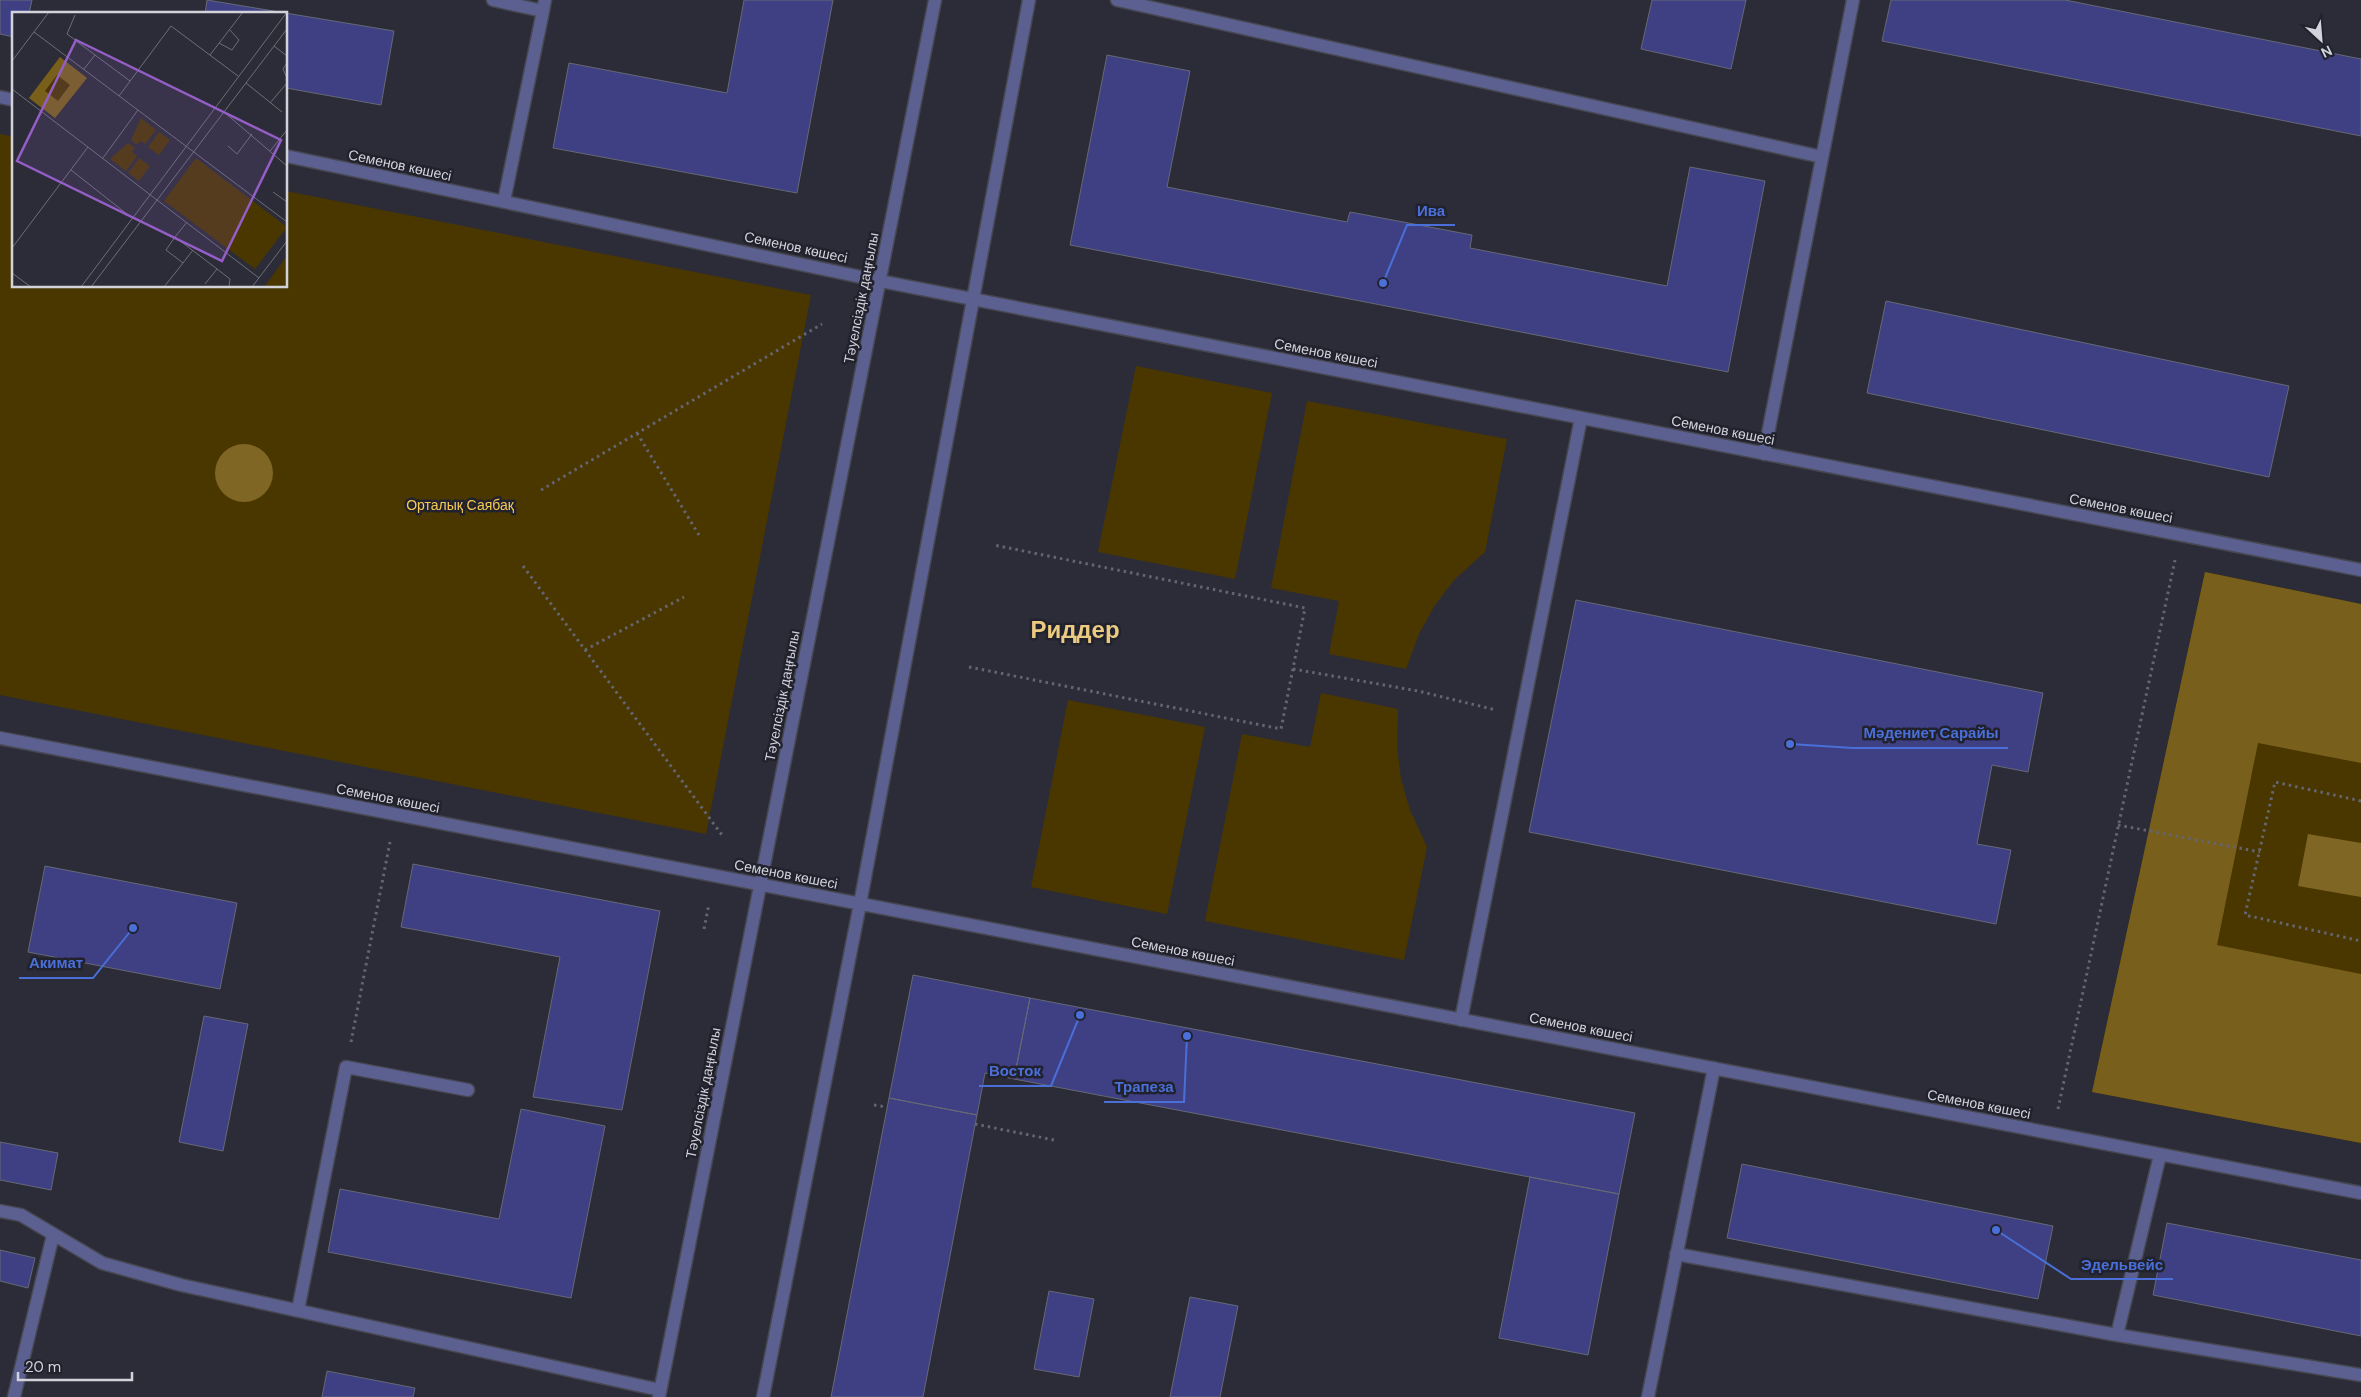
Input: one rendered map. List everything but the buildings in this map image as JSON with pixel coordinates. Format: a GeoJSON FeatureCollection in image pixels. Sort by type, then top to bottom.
{"type":"FeatureCollection","features":[{"type":"Feature","properties":{"kind":"street"},"geometry":{"type":"LineString","coordinates":[[493,0],[544,5],[504,201]]}},
{"type":"Feature","properties":{"kind":"street","name":"Тәуелсіздік даңғылы"},"geometry":{"type":"LineString","coordinates":[[659,1394],[935,0]]}},
{"type":"Feature","properties":{"kind":"street"},"geometry":{"type":"LineString","coordinates":[[763,1397],[860,904],[1029,0]]}},
{"type":"Feature","properties":{"kind":"street"},"geometry":{"type":"LineString","coordinates":[[1117,0],[1822,158]]}},
{"type":"Feature","properties":{"kind":"street"},"geometry":{"type":"LineString","coordinates":[[1764,454],[1853,0]]}},
{"type":"Feature","properties":{"kind":"street","name":"Семенов көшесі"},"geometry":{"type":"LineString","coordinates":[[288,156],[880,281],[2361,570]]}},
{"type":"Feature","properties":{"kind":"street"},"geometry":{"type":"LineString","coordinates":[[1462,1020],[1581,418]]}},
{"type":"Feature","properties":{"kind":"street","name":"Семенов көшесі"},"geometry":{"type":"LineString","coordinates":[[0,738],[2361,1193]]}},
{"type":"Feature","properties":{"kind":"street"},"geometry":{"type":"LineString","coordinates":[[298,1310],[346,1066],[468,1090]]}},
{"type":"Feature","properties":{"kind":"street"},"geometry":{"type":"LineString","coordinates":[[1648,1397],[1714,1068]]}},
{"type":"Feature","properties":{"kind":"street"},"geometry":{"type":"LineString","coordinates":[[2117,1335],[2160,1155]]}},
{"type":"Feature","properties":{"kind":"street"},"geometry":{"type":"LineString","coordinates":[[0,1211],[21,1215],[102,1262],[181,1286],[298,1310],[659,1394]]}},
{"type":"Feature","properties":{"kind":"street"},"geometry":{"type":"LineString","coordinates":[[14,1397],[53,1235]]}},
{"type":"Feature","properties":{"kind":"street"},"geometry":{"type":"LineString","coordinates":[[1676,1254],[2117,1335],[2361,1375]]}},
{"type":"Feature","properties":{"kind":"path"},"geometry":{"type":"LineString","coordinates":[[541,490],[822,324]]}},
{"type":"Feature","properties":{"kind":"path"},"geometry":{"type":"LineString","coordinates":[[636,433],[699,535]]}},
{"type":"Feature","properties":{"kind":"path"},"geometry":{"type":"LineString","coordinates":[[2053,1134],[2180,535]]}},
{"type":"Feature","properties":{"kind":"path"},"geometry":{"type":"LineString","coordinates":[[969,667],[1281,729],[1305,608],[994,545]]}},
{"type":"Feature","properties":{"kind":"path"},"geometry":{"type":"LineString","coordinates":[[523,566],[722,835]]}},
{"type":"Feature","properties":{"kind":"path"},"geometry":{"type":"LineString","coordinates":[[586,650],[684,597]]}},
{"type":"Feature","properties":{"kind":"path"},"geometry":{"type":"LineString","coordinates":[[1293,669],[1418,691],[1521,716]]}},
{"type":"Feature","properties":{"kind":"path"},"geometry":{"type":"LineString","coordinates":[[2361,801],[2275,782],[2245,915],[2361,940]]}},
{"type":"Feature","properties":{"kind":"path"},"geometry":{"type":"LineString","coordinates":[[2118,824],[2260,852]]}},
{"type":"Feature","properties":{"kind":"path"},"geometry":{"type":"LineString","coordinates":[[346,1066],[390,842]]}},
{"type":"Feature","properties":{"kind":"path"},"geometry":{"type":"LineString","coordinates":[[704,929],[709,904]]}},
{"type":"Feature","properties":{"kind":"path"},"geometry":{"type":"LineString","coordinates":[[874,1105],[887,1107]]}},
{"type":"Feature","properties":{"kind":"path"},"geometry":{"type":"LineString","coordinates":[[975,1124],[1054,1140]]}},
{"type":"Feature","properties":{"kind":"green space","name":"Орталық Саябақ"},"geometry":{"type":"Polygon","coordinates":[[[0,134],[12,137],[12,288],[288,288],[288,191],[811,295],[706,834],[0,695],[0,134]]]}},
{"type":"Feature","properties":{"kind":"green space"},"geometry":{"type":"Polygon","coordinates":[[[1136,366],[1272,393],[1235,579],[1098,552],[1136,366]]]}},
{"type":"Feature","properties":{"kind":"green space"},"geometry":{"type":"Polygon","coordinates":[[[1307,401],[1507,439],[1485,552],[1455,579],[1435,605],[1419,634],[1406,669],[1329,654],[1339,601],[1271,588],[1307,401]]]}},
{"type":"Feature","properties":{"kind":"green space"},"geometry":{"type":"Polygon","coordinates":[[[2205,572],[2361,604],[2361,1143],[2092,1092],[2205,572]]]}},
{"type":"Feature","properties":{"kind":"green space"},"geometry":{"type":"Polygon","coordinates":[[[1321,693],[1398,709],[1397,746],[1401,779],[1410,810],[1427,847],[1404,960],[1205,921],[1242,734],[1310,747],[1321,693]]]}},
{"type":"Feature","properties":{"kind":"green space"},"geometry":{"type":"Polygon","coordinates":[[[1068,700],[1205,727],[1167,914],[1031,887],[1068,700]]]}},
{"type":"Feature","properties":{"kind":"shaded area"},"geometry":{"type":"Polygon","coordinates":[[[238,444],[250,444],[265,452],[273,467],[273,479],[265,494],[250,502],[238,502],[223,494],[215,479],[215,467],[223,452],[238,444]]]}},
{"type":"Feature","properties":{"kind":"shaded area"},"geometry":{"type":"Polygon","coordinates":[[[2205,572],[2361,604],[2361,763],[2258,743],[2217,945],[2361,974],[2361,1143],[2092,1092],[2205,572]]]}},
{"type":"Feature","properties":{"kind":"shaded area"},"geometry":{"type":"Polygon","coordinates":[[[2308,834],[2361,843],[2361,897],[2298,886],[2308,834]]]}},
{"type":"Feature","properties":{"kind":"place","name":"Ива"},"geometry":{"type":"Point","coordinates":[1383,283]}},
{"type":"Feature","properties":{"kind":"place","name":"Мәдениет Сарайы"},"geometry":{"type":"Point","coordinates":[1790,744]}},
{"type":"Feature","properties":{"kind":"place","name":"Акимат"},"geometry":{"type":"Point","coordinates":[133,928]}},
{"type":"Feature","properties":{"kind":"place","name":"Восток"},"geometry":{"type":"Point","coordinates":[1080,1015]}},
{"type":"Feature","properties":{"kind":"place","name":"Трапеза"},"geometry":{"type":"Point","coordinates":[1187,1036]}},
{"type":"Feature","properties":{"kind":"place","name":"Эдельвейс"},"geometry":{"type":"Point","coordinates":[1996,1230]}},
{"type":"Feature","properties":{"kind":"district","name":"Риддер"},"geometry":{"type":"Point","coordinates":[1075,630]}}]}
